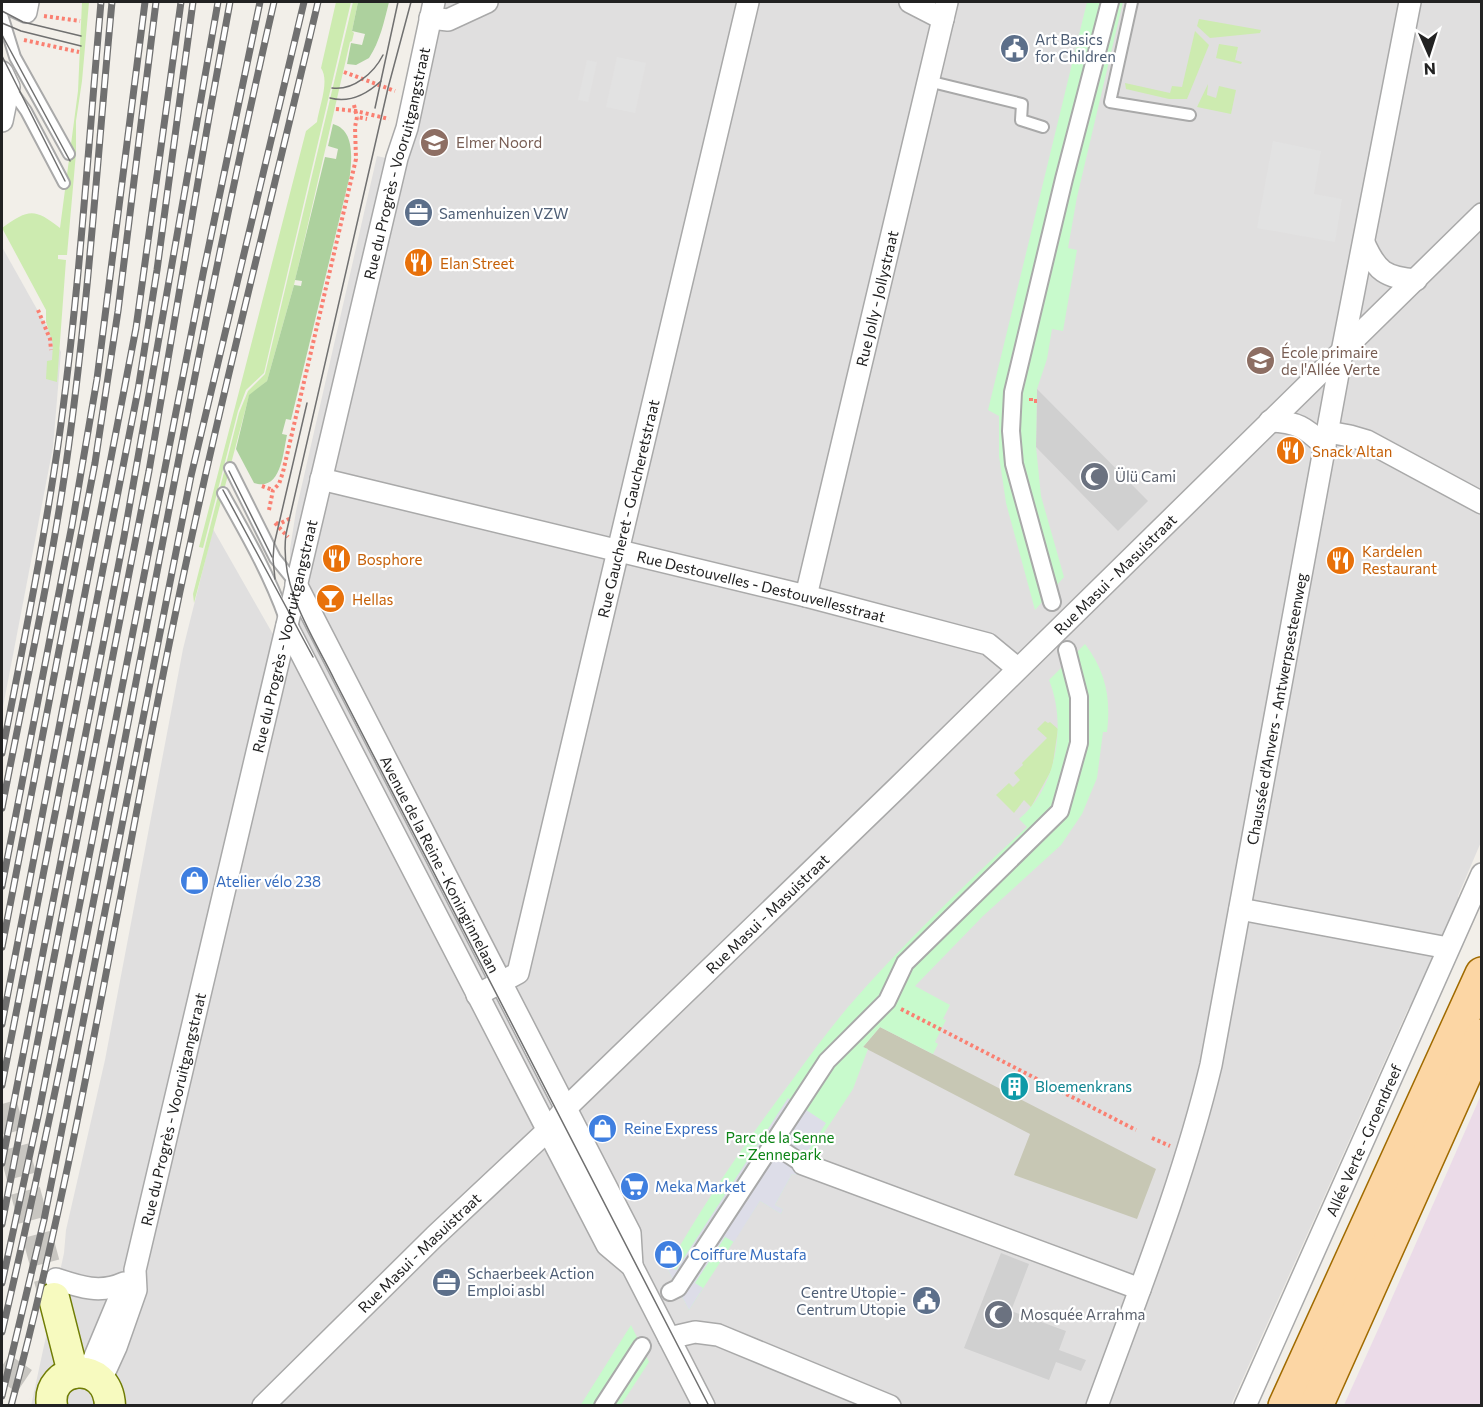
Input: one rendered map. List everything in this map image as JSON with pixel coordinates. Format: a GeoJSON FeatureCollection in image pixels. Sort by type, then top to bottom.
{"type":"FeatureCollection","features":[{"type":"Feature","properties":{"kind":"main road"},"geometry":{"type":"LineString","coordinates":[[1284,1406],[1482,974]]}},
{"type":"Feature","properties":{"kind":"main road"},"geometry":{"type":"LineString","coordinates":[[1316,1406],[1482,1036]]}},
{"type":"Feature","properties":{"kind":"main road"},"geometry":{"type":"LineString","coordinates":[[55,1289],[93,1383]]}},
{"type":"Feature","properties":{"kind":"main road"},"geometry":{"type":"LineString","coordinates":[[52,1406],[54,1388],[62,1378],[93,1383]]}},
{"type":"Feature","properties":{"kind":"street"},"geometry":{"type":"LineString","coordinates":[[5,2],[32,10]]}},
{"type":"Feature","properties":{"kind":"street"},"geometry":{"type":"LineString","coordinates":[[432,10],[448,20],[487,2]]}},
{"type":"Feature","properties":{"kind":"street","name":"Rue Gaucheret - Gaucheretstraat"},"geometry":{"type":"LineString","coordinates":[[477,995],[518,973],[748,2]]}},
{"type":"Feature","properties":{"kind":"street"},"geometry":{"type":"LineString","coordinates":[[910,2],[945,10]]}},
{"type":"Feature","properties":{"kind":"street"},"geometry":{"type":"LineString","coordinates":[[1052,602],[1014,464],[1011,431],[1013,392],[1064,179],[1110,2]]}},
{"type":"Feature","properties":{"kind":"street","name":"Chaussée d'Anvers - Antwerpsesteenweg"},"geometry":{"type":"LineString","coordinates":[[1096,1406],[1172,1203],[1202,1106],[1342,352],[1410,2]]}},
{"type":"Feature","properties":{"kind":"street","name":"Rue du Progrès - Vooruitgangstraat"},"geometry":{"type":"LineString","coordinates":[[93,1383],[116,1347],[136,1290],[130,1277],[397,158],[408,123],[432,10]]}},
{"type":"Feature","properties":{"kind":"street","name":"Rue Jolly - Jollystraat"},"geometry":{"type":"LineString","coordinates":[[806,596],[945,10]]}},
{"type":"Feature","properties":{"kind":"street"},"geometry":{"type":"LineString","coordinates":[[2,122],[5,80]]}},
{"type":"Feature","properties":{"kind":"street","name":"Rue Masui - Masuistraat"},"geometry":{"type":"LineString","coordinates":[[263,1406],[1480,217]]}},
{"type":"Feature","properties":{"kind":"street"},"geometry":{"type":"LineString","coordinates":[[1364,243],[1375,265],[1385,274],[1400,279],[1416,280]]}},
{"type":"Feature","properties":{"kind":"street"},"geometry":{"type":"LineString","coordinates":[[1270,421],[1290,422],[1327,439],[1350,435],[1367,441],[1482,503]]}},
{"type":"Feature","properties":{"kind":"street","name":"Rue Destouvelles - Destouvellesstraat"},"geometry":{"type":"LineString","coordinates":[[321,479],[806,596],[988,644],[1017,668]]}},
{"type":"Feature","properties":{"kind":"street","name":"Avenue de la Reine - Koninginnelaan"},"geometry":{"type":"LineString","coordinates":[[296,584],[502,981],[607,1245],[632,1266],[704,1406]]}},
{"type":"Feature","properties":{"kind":"street","name":"Avenue de la Reine - Koninginnelaan"},"geometry":{"type":"LineString","coordinates":[[287,626],[477,995],[630,1233],[632,1266]]}},
{"type":"Feature","properties":{"kind":"street"},"geometry":{"type":"LineString","coordinates":[[670,1292],[678,1288],[827,1061],[887,1001],[905,963],[1060,811],[1079,743],[1079,698],[1067,650]]}},
{"type":"Feature","properties":{"kind":"street","name":"Allée Verte - Groendreef"},"geometry":{"type":"LineString","coordinates":[[1245,1406],[1482,874]]}},
{"type":"Feature","properties":{"kind":"street"},"geometry":{"type":"LineString","coordinates":[[1240,909],[1448,948]]}},
{"type":"Feature","properties":{"kind":"street"},"geometry":{"type":"LineString","coordinates":[[773,1144],[803,1164],[1140,1289]]}},
{"type":"Feature","properties":{"kind":"street"},"geometry":{"type":"LineString","coordinates":[[55,1289],[90,1290],[117,1286],[130,1277]]}},
{"type":"Feature","properties":{"kind":"street"},"geometry":{"type":"LineString","coordinates":[[669,1338],[695,1332],[718,1335],[890,1406]]}},
{"type":"Feature","properties":{"kind":"street"},"geometry":{"type":"LineString","coordinates":[[603,1406],[642,1346]]}},
{"type":"Feature","properties":{"kind":"lane"},"geometry":{"type":"LineString","coordinates":[[1132,2],[1110,102],[1190,115]]}},
{"type":"Feature","properties":{"kind":"lane"},"geometry":{"type":"LineString","coordinates":[[2,15],[15,57],[69,154]]}},
{"type":"Feature","properties":{"kind":"lane"},"geometry":{"type":"LineString","coordinates":[[5,80],[26,111],[64,183]]}},
{"type":"Feature","properties":{"kind":"lane"},"geometry":{"type":"LineString","coordinates":[[928,81],[1023,104],[1021,120],[1043,127]]}},
{"type":"Feature","properties":{"kind":"lane","name":"Avenue de la Reine - Koninginnelaan"},"geometry":{"type":"LineString","coordinates":[[230,468],[275,558],[296,584]]}},
{"type":"Feature","properties":{"kind":"lane","name":"Avenue de la Reine - Koninginnelaan"},"geometry":{"type":"LineString","coordinates":[[223,493],[261,562],[287,626]]}},
{"type":"Feature","properties":{"kind":"path"},"geometry":{"type":"LineString","coordinates":[[32,10],[80,21]]}},
{"type":"Feature","properties":{"kind":"path"},"geometry":{"type":"LineString","coordinates":[[20,39],[79,52]]}},
{"type":"Feature","properties":{"kind":"path"},"geometry":{"type":"LineString","coordinates":[[344,72],[413,98]]}},
{"type":"Feature","properties":{"kind":"path"},"geometry":{"type":"LineString","coordinates":[[269,510],[273,490],[279,484],[283,472],[356,159],[357,117],[354,105]]}},
{"type":"Feature","properties":{"kind":"path"},"geometry":{"type":"LineString","coordinates":[[336,109],[356,111],[408,123]]}},
{"type":"Feature","properties":{"kind":"path"},"geometry":{"type":"LineString","coordinates":[[357,117],[367,119]]}},
{"type":"Feature","properties":{"kind":"path"},"geometry":{"type":"LineString","coordinates":[[38,310],[50,339],[51,350]]}},
{"type":"Feature","properties":{"kind":"path"},"geometry":{"type":"LineString","coordinates":[[262,486],[273,490]]}},
{"type":"Feature","properties":{"kind":"path"},"geometry":{"type":"LineString","coordinates":[[887,1001],[1136,1130]]}},
{"type":"Feature","properties":{"kind":"shaded area"},"geometry":{"type":"Polygon","coordinates":[[[425,2],[1481,2],[1481,842],[1458,896],[1459,910],[1435,957],[1422,992],[1408,1009],[1231,1405],[31,1406],[64,1253],[66,1230],[105,1060],[183,649],[213,529],[274,636],[290,570],[290,549],[296,511],[377,156],[390,159],[425,2]]]}},
{"type":"Feature","properties":{"kind":"shaded area"},"geometry":{"type":"Polygon","coordinates":[[[617,57],[646,63],[635,113],[606,107],[617,57]]]}},
{"type":"Feature","properties":{"kind":"shaded area"},"geometry":{"type":"Polygon","coordinates":[[[587,60],[597,62],[588,102],[578,100],[587,60]]]}},
{"type":"Feature","properties":{"kind":"shaded area"},"geometry":{"type":"Polygon","coordinates":[[[1273,141],[1321,151],[1314,194],[1342,199],[1335,242],[1257,228],[1273,141]]]}},
{"type":"Feature","properties":{"kind":"shaded area"},"geometry":{"type":"Polygon","coordinates":[[[2,247],[61,352],[53,447],[2,712],[2,247]]]}},
{"type":"Feature","properties":{"kind":"shaded area","name":"Ülü Cami"},"geometry":{"type":"Polygon","coordinates":[[[1037,389],[1148,501],[1118,531],[1036,447],[1037,389]]]}},
{"type":"Feature","properties":{"kind":"shaded area"},"geometry":{"type":"Polygon","coordinates":[[[880,1027],[1156,1169],[1137,1219],[1014,1175],[1030,1134],[863,1047],[880,1027]]]}},
{"type":"Feature","properties":{"kind":"shaded area"},"geometry":{"type":"Polygon","coordinates":[[[1481,1095],[1481,1405],[1344,1405],[1381,1323],[1481,1095]]]}},
{"type":"Feature","properties":{"kind":"shaded area"},"geometry":{"type":"Polygon","coordinates":[[[788,1098],[826,1123],[808,1151],[810,1153],[796,1175],[792,1174],[775,1205],[783,1209],[781,1214],[760,1201],[734,1242],[725,1237],[695,1283],[703,1288],[689,1310],[667,1268],[669,1265],[676,1270],[788,1098]]]}},
{"type":"Feature","properties":{"kind":"shaded area","name":"Mosquée Arrahma"},"geometry":{"type":"Polygon","coordinates":[[[1001,1253],[1029,1264],[1011,1311],[1066,1331],[1059,1350],[1086,1360],[1081,1371],[1056,1362],[1049,1380],[964,1348],[1001,1253]]]}},
{"type":"Feature","properties":{"kind":"green space"},"geometry":{"type":"Polygon","coordinates":[[[82,2],[89,2],[76,121],[76,153],[67,255],[58,255],[58,259],[66,260],[57,382],[46,379],[47,361],[52,360],[53,344],[46,322],[46,310],[2,228],[19,217],[31,213],[44,217],[60,228],[78,91],[82,2]]]}},
{"type":"Feature","properties":{"kind":"green space"},"geometry":{"type":"Polygon","coordinates":[[[336,2],[351,2],[264,373],[246,390],[238,411],[203,548],[199,547],[306,131],[317,122],[324,87],[321,68],[336,2]]]}},
{"type":"Feature","properties":{"kind":"green space"},"geometry":{"type":"Polygon","coordinates":[[[353,2],[358,2],[352,31],[354,33],[350,42],[294,285],[267,381],[249,396],[194,603],[193,594],[239,413],[248,391],[265,374],[353,2]]]}},
{"type":"Feature","properties":{"kind":"green space"},"geometry":{"type":"Polygon","coordinates":[[[358,2],[389,2],[373,52],[369,58],[356,65],[347,64],[351,43],[362,45],[365,34],[352,31],[358,2]]]}},
{"type":"Feature","properties":{"kind":"green space"},"geometry":{"type":"Polygon","coordinates":[[[1087,2],[1123,2],[1077,197],[1068,248],[1077,250],[1063,331],[1052,329],[1047,359],[1037,389],[1036,447],[1041,496],[1064,577],[1035,610],[1006,503],[999,456],[999,416],[988,410],[1087,2]]]}},
{"type":"Feature","properties":{"kind":"green space"},"geometry":{"type":"Polygon","coordinates":[[[1199,19],[1261,30],[1260,33],[1210,38],[1197,26],[1199,19]]]}},
{"type":"Feature","properties":{"kind":"green space"},"geometry":{"type":"Polygon","coordinates":[[[1195,31],[1209,45],[1187,99],[1169,99],[1126,89],[1125,83],[1170,93],[1172,86],[1182,87],[1195,31]]]}},
{"type":"Feature","properties":{"kind":"green space"},"geometry":{"type":"Polygon","coordinates":[[[1219,44],[1238,47],[1235,60],[1242,62],[1241,64],[1216,58],[1219,44]]]}},
{"type":"Feature","properties":{"kind":"green space"},"geometry":{"type":"Polygon","coordinates":[[[1208,84],[1207,95],[1216,98],[1219,86],[1236,90],[1231,114],[1197,107],[1208,84]]]}},
{"type":"Feature","properties":{"kind":"green space"},"geometry":{"type":"Polygon","coordinates":[[[333,124],[340,127],[348,138],[351,152],[350,175],[291,420],[286,419],[282,434],[287,435],[282,460],[275,477],[270,482],[254,483],[236,449],[249,395],[267,381],[294,285],[301,286],[302,281],[295,280],[325,157],[336,159],[338,149],[328,146],[333,124]]]}},
{"type":"Feature","properties":{"kind":"green space","name":"Parc de la Senne - Zennepark"},"geometry":{"type":"Polygon","coordinates":[[[1085,644],[1102,675],[1107,697],[1108,720],[1107,732],[1103,732],[1097,778],[1082,814],[1061,845],[983,916],[915,986],[950,1005],[943,1019],[946,1020],[935,1042],[938,1044],[933,1054],[880,1027],[863,1047],[868,1049],[853,1089],[796,1175],[792,1174],[775,1205],[783,1209],[781,1214],[760,1201],[689,1310],[667,1268],[711,1195],[743,1148],[848,1007],[935,914],[1027,827],[1019,819],[1032,806],[1042,790],[1055,754],[1057,716],[1049,680],[1085,644]]]}},
{"type":"Feature","properties":{"kind":"green space"},"geometry":{"type":"Polygon","coordinates":[[[1045,721],[1058,729],[1052,769],[1031,807],[1024,800],[1014,813],[996,795],[1009,783],[1013,787],[1020,780],[1014,773],[1047,738],[1037,729],[1045,721]]]}},
{"type":"Feature","properties":{"kind":"green space"},"geometry":{"type":"Polygon","coordinates":[[[631,1325],[649,1362],[621,1405],[580,1406],[631,1325]]]}},
{"type":"Feature","properties":{"kind":"tunnel"},"geometry":{"type":"LineString","coordinates":[[2,1104],[54,1298]]}},
{"type":"Feature","properties":{"kind":"tunnel"},"geometry":{"type":"LineString","coordinates":[[2,1366],[36,1389]]}},
{"type":"Feature","properties":{"kind":"tram line"},"geometry":{"type":"LineString","coordinates":[[375,108],[398,2]]}},
{"type":"Feature","properties":{"kind":"tram line"},"geometry":{"type":"LineString","coordinates":[[411,2],[388,88],[286,534],[287,573],[292,592],[308,628],[709,1406]]}},
{"type":"Feature","properties":{"kind":"tram line"},"geometry":{"type":"LineString","coordinates":[[2,11],[23,22],[81,36]]}},
{"type":"Feature","properties":{"kind":"tram line"},"geometry":{"type":"LineString","coordinates":[[2,23],[21,31],[81,46]]}},
{"type":"Feature","properties":{"kind":"tram line"},"geometry":{"type":"LineString","coordinates":[[2,35],[70,161]]}},
{"type":"Feature","properties":{"kind":"tram line"},"geometry":{"type":"LineString","coordinates":[[332,88],[355,84],[374,68],[383,55]]}},
{"type":"Feature","properties":{"kind":"tram line"},"geometry":{"type":"LineString","coordinates":[[2,56],[65,181]]}},
{"type":"Feature","properties":{"kind":"tram line"},"geometry":{"type":"LineString","coordinates":[[330,98],[351,99],[381,81]]}},
{"type":"Feature","properties":{"kind":"tram line"},"geometry":{"type":"LineString","coordinates":[[275,579],[274,545],[307,403]]}},
{"type":"Feature","properties":{"kind":"tram line"},"geometry":{"type":"LineString","coordinates":[[229,471],[272,557]]}},
{"type":"Feature","properties":{"kind":"tram line"},"geometry":{"type":"LineString","coordinates":[[223,490],[313,657]]}},
{"type":"Feature","properties":{"kind":"railway"},"geometry":{"type":"LineString","coordinates":[[2,753],[32,599],[58,445],[77,279],[101,2]]}},
{"type":"Feature","properties":{"kind":"railway"},"geometry":{"type":"LineString","coordinates":[[2,808],[47,580],[69,443],[88,278],[112,2]]}},
{"type":"Feature","properties":{"kind":"railway"},"geometry":{"type":"LineString","coordinates":[[2,886],[72,525],[97,379],[145,2]]}},
{"type":"Feature","properties":{"kind":"railway"},"geometry":{"type":"LineString","coordinates":[[2,947],[95,463],[118,311],[156,2]]}},
{"type":"Feature","properties":{"kind":"railway"},"geometry":{"type":"LineString","coordinates":[[2,1024],[136,328],[181,2]]}},
{"type":"Feature","properties":{"kind":"railway"},"geometry":{"type":"LineString","coordinates":[[2,1085],[138,390],[157,270],[193,2]]}},
{"type":"Feature","properties":{"kind":"railway"},"geometry":{"type":"LineString","coordinates":[[2,1163],[124,537],[218,2]]}},
{"type":"Feature","properties":{"kind":"railway"},"geometry":{"type":"LineString","coordinates":[[2,1224],[149,471],[230,2]]}},
{"type":"Feature","properties":{"kind":"railway"},"geometry":{"type":"LineString","coordinates":[[2,1283],[39,1112],[203,274],[260,2]]}},
{"type":"Feature","properties":{"kind":"railway"},"geometry":{"type":"LineString","coordinates":[[2,1332],[74,1001],[203,334],[274,2]]}},
{"type":"Feature","properties":{"kind":"railway"},"geometry":{"type":"LineString","coordinates":[[2,1396],[44,1220],[191,476],[304,2]]}},
{"type":"Feature","properties":{"kind":"railway"},"geometry":{"type":"LineString","coordinates":[[11,1406],[75,1131],[164,670],[199,502],[318,2]]}},
{"type":"Feature","properties":{"kind":"place","name":"Art Basics for Children"},"geometry":{"type":"Point","coordinates":[1014,48]}},
{"type":"Feature","properties":{"kind":"place","name":"Elmer Noord"},"geometry":{"type":"Point","coordinates":[435,142]}},
{"type":"Feature","properties":{"kind":"place","name":"Samenhuizen VZW"},"geometry":{"type":"Point","coordinates":[418,213]}},
{"type":"Feature","properties":{"kind":"place","name":"Elan Street"},"geometry":{"type":"Point","coordinates":[419,263]}},
{"type":"Feature","properties":{"kind":"place","name":"École primaire de l'Allée Verte"},"geometry":{"type":"Point","coordinates":[1260,361]}},
{"type":"Feature","properties":{"kind":"place","name":"Snack Altan"},"geometry":{"type":"Point","coordinates":[1291,451]}},
{"type":"Feature","properties":{"kind":"place","name":"Ülü Cami"},"geometry":{"type":"Point","coordinates":[1094,476]}},
{"type":"Feature","properties":{"kind":"place","name":"Bosphore"},"geometry":{"type":"Point","coordinates":[336,559]}},
{"type":"Feature","properties":{"kind":"place","name":"Kardelen Restaurant"},"geometry":{"type":"Point","coordinates":[1341,560]}},
{"type":"Feature","properties":{"kind":"place","name":"Hellas"},"geometry":{"type":"Point","coordinates":[331,599]}},
{"type":"Feature","properties":{"kind":"place","name":"Atelier vélo 238"},"geometry":{"type":"Point","coordinates":[195,881]}},
{"type":"Feature","properties":{"kind":"place","name":"Bloemenkrans"},"geometry":{"type":"Point","coordinates":[1014,1086]}},
{"type":"Feature","properties":{"kind":"place","name":"Reine Express"},"geometry":{"type":"Point","coordinates":[603,1128]}},
{"type":"Feature","properties":{"kind":"place","name":"Meka Market"},"geometry":{"type":"Point","coordinates":[634,1186]}},
{"type":"Feature","properties":{"kind":"place","name":"Coiffure Mustafa"},"geometry":{"type":"Point","coordinates":[669,1254]}},
{"type":"Feature","properties":{"kind":"place","name":"Schaerbeek Action Emploi asbl"},"geometry":{"type":"Point","coordinates":[446,1282]}},
{"type":"Feature","properties":{"kind":"place","name":"Centre Utopie - Centrum Utopie"},"geometry":{"type":"Point","coordinates":[927,1301]}},
{"type":"Feature","properties":{"kind":"place","name":"Mosquée Arrahma"},"geometry":{"type":"Point","coordinates":[999,1314]}}]}
